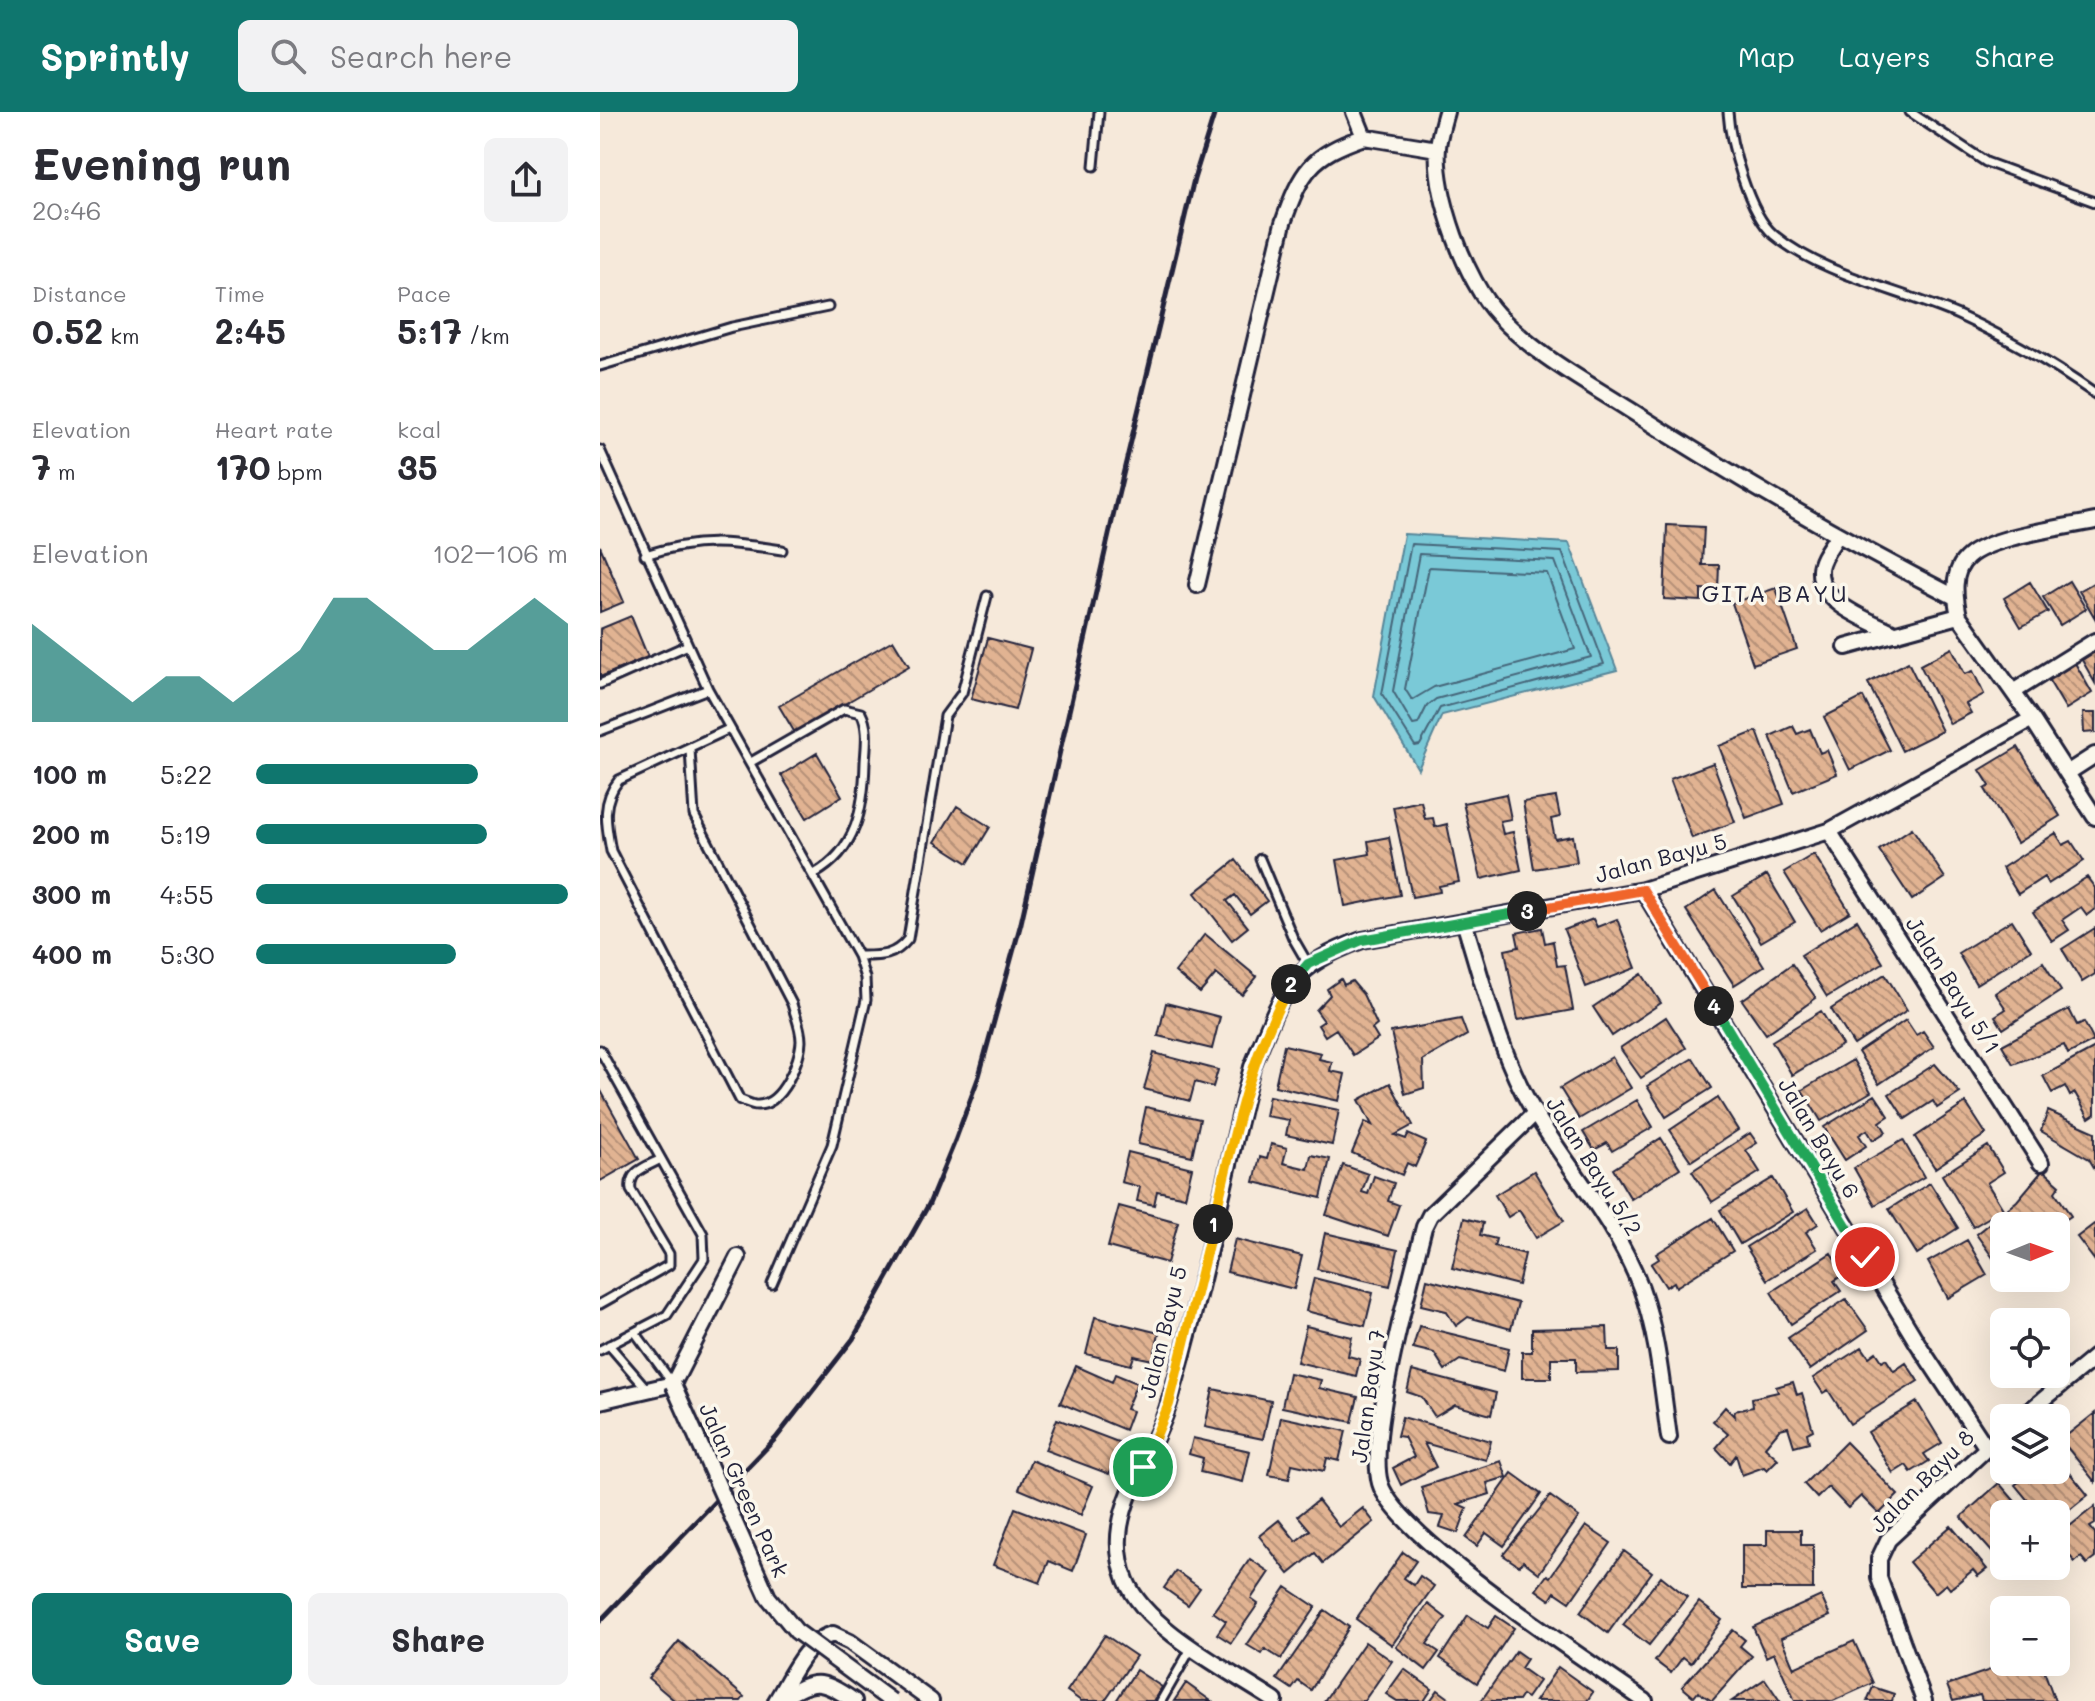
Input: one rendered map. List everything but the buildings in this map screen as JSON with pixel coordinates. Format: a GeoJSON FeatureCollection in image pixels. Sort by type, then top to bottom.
{"type":"FeatureCollection","features":[{"type":"Feature","properties":{"kind":"street"},"geometry":{"type":"LineString","coordinates":[[1354,112],[1364,137]]}},
{"type":"Feature","properties":{"kind":"street"},"geometry":{"type":"LineString","coordinates":[[1446,112],[1437,149],[1445,204],[1465,262],[1496,314],[1535,349],[1837,536],[1955,597]]}},
{"type":"Feature","properties":{"kind":"street"},"geometry":{"type":"LineString","coordinates":[[1197,585],[1283,223],[1296,186],[1312,162],[1336,146],[1364,137],[1437,149]]}},
{"type":"Feature","properties":{"kind":"street"},"geometry":{"type":"LineString","coordinates":[[2095,521],[1994,544],[1967,557],[1957,575],[1955,597],[1959,616],[2032,719],[2095,817]]}},
{"type":"Feature","properties":{"kind":"street"},"geometry":{"type":"LineString","coordinates":[[1837,536],[1819,567],[1821,581],[1832,598],[1896,634]]}},
{"type":"Feature","properties":{"kind":"street"},"geometry":{"type":"LineString","coordinates":[[1846,647],[1959,616]]}},
{"type":"Feature","properties":{"kind":"street"},"geometry":{"type":"LineString","coordinates":[[2013,692],[2095,641]]}},
{"type":"Feature","properties":{"kind":"street","name":"Jalan Bayu 5"},"geometry":{"type":"LineString","coordinates":[[1275,1701],[1193,1646],[1142,1607],[1127,1584],[1118,1555],[1120,1525],[1130,1494],[1169,1404],[1252,1067],[1274,1014],[1298,973],[1308,964],[1362,940],[1643,890],[1829,831],[2032,719]]}},
{"type":"Feature","properties":{"kind":"street"},"geometry":{"type":"LineString","coordinates":[[2067,773],[2095,755]]}},
{"type":"Feature","properties":{"kind":"street","name":"Jalan Bayu 5/1"},"geometry":{"type":"LineString","coordinates":[[1829,831],[2041,1163]]}},
{"type":"Feature","properties":{"kind":"street","name":"Jalan Bayu 6"},"geometry":{"type":"LineString","coordinates":[[1643,890],[1918,1344],[1986,1447]]}},
{"type":"Feature","properties":{"kind":"street","name":"Jalan Bayu 5/2"},"geometry":{"type":"LineString","coordinates":[[1464,922],[1506,1055],[1535,1113],[1601,1214],[1640,1286],[1651,1325],[1669,1437]]}},
{"type":"Feature","properties":{"kind":"street","name":"Jalan Bayu 7"},"geometry":{"type":"LineString","coordinates":[[1535,1113],[1430,1215],[1424,1227],[1402,1312],[1381,1427],[1379,1481],[1387,1501],[1423,1540],[1645,1701]]}},
{"type":"Feature","properties":{"kind":"street"},"geometry":{"type":"LineString","coordinates":[[600,1401],[673,1384],[738,1257]]}},
{"type":"Feature","properties":{"kind":"street"},"geometry":{"type":"LineString","coordinates":[[2038,1404],[2095,1357]]}},
{"type":"Feature","properties":{"kind":"street","name":"Jalan Green Park"},"geometry":{"type":"LineString","coordinates":[[673,1384],[768,1597],[796,1631],[891,1701]]}},
{"type":"Feature","properties":{"kind":"street","name":"Jalan Bayu 8"},"geometry":{"type":"LineString","coordinates":[[1924,1701],[1879,1578],[1879,1559],[1888,1540],[1990,1444]]}},
{"type":"Feature","properties":{"kind":"street"},"geometry":{"type":"LineString","coordinates":[[776,1701],[804,1655],[820,1638],[833,1634],[850,1642],[931,1701]]}},
{"type":"Feature","properties":{"kind":"street"},"geometry":{"type":"LineString","coordinates":[[776,1701],[814,1681],[827,1683],[854,1701]]}},
{"type":"Feature","properties":{"kind":"lane"},"geometry":{"type":"LineString","coordinates":[[1094,166],[1099,112]]}},
{"type":"Feature","properties":{"kind":"lane"},"geometry":{"type":"LineString","coordinates":[[1728,112],[1729,133],[1746,190],[1772,234],[1819,261],[1959,315],[2060,369],[2095,394]]}},
{"type":"Feature","properties":{"kind":"lane"},"geometry":{"type":"LineString","coordinates":[[1910,112],[1986,162],[2095,202]]}},
{"type":"Feature","properties":{"kind":"lane"},"geometry":{"type":"LineString","coordinates":[[600,366],[732,327],[828,307]]}},
{"type":"Feature","properties":{"kind":"lane"},"geometry":{"type":"LineString","coordinates":[[600,450],[708,689],[814,874],[858,956],[865,978],[866,1000],[832,1145],[772,1284]]}},
{"type":"Feature","properties":{"kind":"lane"},"geometry":{"type":"LineString","coordinates":[[645,555],[683,543],[723,542],[782,550]]}},
{"type":"Feature","properties":{"kind":"lane"},"geometry":{"type":"LineString","coordinates":[[858,956],[882,956],[898,951],[908,939],[945,716],[962,693],[987,596]]}},
{"type":"Feature","properties":{"kind":"lane"},"geometry":{"type":"LineString","coordinates":[[600,684],[688,645]]}},
{"type":"Feature","properties":{"kind":"lane"},"geometry":{"type":"LineString","coordinates":[[600,731],[708,689]]}},
{"type":"Feature","properties":{"kind":"lane"},"geometry":{"type":"LineString","coordinates":[[751,762],[844,709],[861,713],[866,737],[861,813],[840,856],[814,874]]}},
{"type":"Feature","properties":{"kind":"lane"},"geometry":{"type":"LineString","coordinates":[[690,749],[694,815],[792,1004],[799,1025],[801,1041],[794,1067],[773,1100],[757,1106],[740,1100],[611,851],[606,818],[607,795],[619,780],[729,729]]}},
{"type":"Feature","properties":{"kind":"lane"},"geometry":{"type":"LineString","coordinates":[[1260,859],[1293,938],[1308,964]]}},
{"type":"Feature","properties":{"kind":"lane"},"geometry":{"type":"LineString","coordinates":[[600,1050],[703,1234],[706,1248],[704,1259],[667,1315],[600,1350]]}},
{"type":"Feature","properties":{"kind":"lane"},"geometry":{"type":"LineString","coordinates":[[600,1304],[669,1265],[669,1254],[631,1190],[629,1181],[633,1174],[661,1159]]}},
{"type":"Feature","properties":{"kind":"lane"},"geometry":{"type":"LineString","coordinates":[[635,1332],[673,1384]]}},
{"type":"Feature","properties":{"kind":"lane"},"geometry":{"type":"LineString","coordinates":[[609,1345],[646,1388]]}},
{"type":"Feature","properties":{"kind":"lane"},"geometry":{"type":"LineString","coordinates":[[1161,1701],[1193,1646]]}},
{"type":"Feature","properties":{"kind":"water"},"geometry":{"type":"Polygon","coordinates":[[[1404,534],[1569,543],[1617,670],[1442,715],[1418,769],[1374,696],[1404,534]]]}},
{"type":"Feature","properties":{"kind":"railway"},"geometry":{"type":"LineString","coordinates":[[600,1621],[776,1438],[853,1339],[929,1204],[955,1141],[979,1076],[1021,923],[1115,508],[1194,179],[1215,112]]}},
{"type":"Feature","properties":{"kind":"district","name":"GITA BAYU"},"geometry":{"type":"Point","coordinates":[1775,594]}},
{"type":"Feature","properties":{"kind":"route"},"geometry":{"type":"LineString","coordinates":[[1143,1467],[1169,1404],[1252,1067],[1274,1014],[1298,973],[1308,964],[1362,940],[1405,935],[1643,890],[1865,1257]]}}]}
